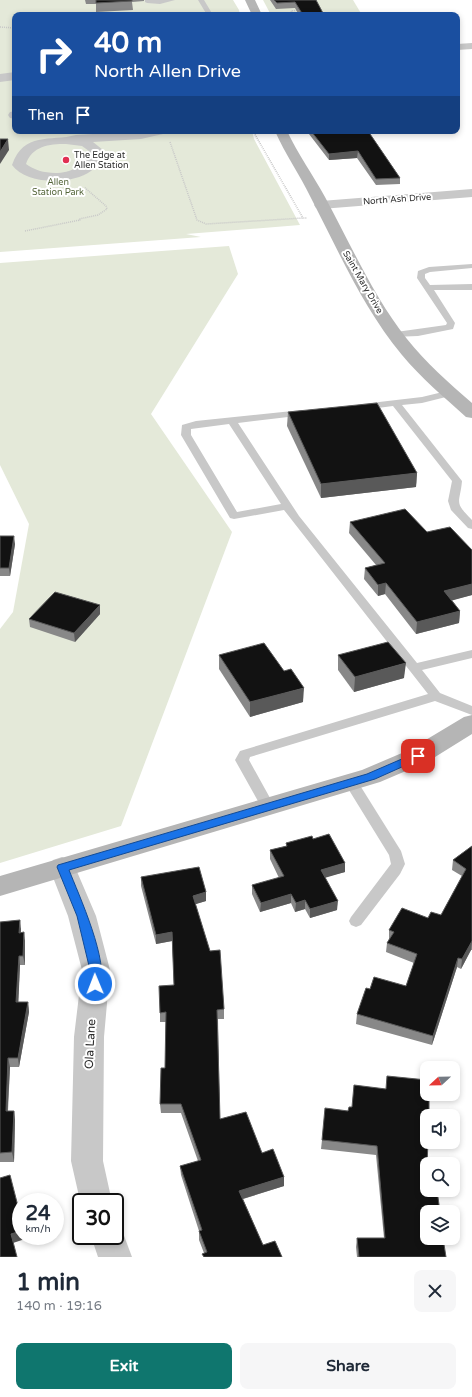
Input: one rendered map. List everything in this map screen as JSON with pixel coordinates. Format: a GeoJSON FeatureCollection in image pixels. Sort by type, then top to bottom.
{"type":"FeatureCollection","features":[{"type":"Feature","properties":{"kind":"street"},"geometry":{"type":"LineString","coordinates":[[250,0],[256,12]]}},
{"type":"Feature","properties":{"kind":"street"},"geometry":{"type":"LineString","coordinates":[[460,47],[472,46]]}},
{"type":"Feature","properties":{"kind":"street"},"geometry":{"type":"LineString","coordinates":[[0,71],[12,70]]}},
{"type":"Feature","properties":{"kind":"street"},"geometry":{"type":"LineString","coordinates":[[0,78],[12,76]]}},
{"type":"Feature","properties":{"kind":"street"},"geometry":{"type":"LineString","coordinates":[[35,134],[44,142]]}},
{"type":"Feature","properties":{"kind":"street"},"geometry":{"type":"LineString","coordinates":[[22,170],[19,165],[26,152],[36,145],[44,142],[145,134]]}},
{"type":"Feature","properties":{"kind":"street","name":"Saint Mary Drive"},"geometry":{"type":"LineString","coordinates":[[282,134],[355,270],[396,335],[424,368],[472,413]]}},
{"type":"Feature","properties":{"kind":"street"},"geometry":{"type":"LineString","coordinates":[[141,135],[169,140]]}},
{"type":"Feature","properties":{"kind":"street"},"geometry":{"type":"LineString","coordinates":[[8,169],[22,170],[42,176],[70,175],[80,172],[91,165],[96,150],[86,143],[58,140]]}},
{"type":"Feature","properties":{"kind":"street","name":"North Ash Drive"},"geometry":{"type":"LineString","coordinates":[[321,205],[472,193]]}},
{"type":"Feature","properties":{"kind":"street"},"geometry":{"type":"LineString","coordinates":[[0,886],[371,776],[418,756],[472,723]]}},
{"type":"Feature","properties":{"kind":"street","name":"Ola Lane"},"geometry":{"type":"LineString","coordinates":[[62,867],[82,916],[96,970],[90,1037],[87,1161],[94,1193]]}},
{"type":"Feature","properties":{"kind":"street"},"geometry":{"type":"LineString","coordinates":[[111,1245],[115,1257]]}},
{"type":"Feature","properties":{"kind":"lane"},"geometry":{"type":"LineString","coordinates":[[147,1],[160,2],[172,0]]}},
{"type":"Feature","properties":{"kind":"lane"},"geometry":{"type":"LineString","coordinates":[[202,0],[208,12]]}},
{"type":"Feature","properties":{"kind":"lane"},"geometry":{"type":"LineString","coordinates":[[396,335],[418,333],[450,327],[451,323],[421,278],[421,273],[428,270],[472,266]]}},
{"type":"Feature","properties":{"kind":"lane"},"geometry":{"type":"LineString","coordinates":[[428,288],[472,287]]}},
{"type":"Feature","properties":{"kind":"lane"},"geometry":{"type":"LineString","coordinates":[[348,408],[422,400],[451,393]]}},
{"type":"Feature","properties":{"kind":"lane"},"geometry":{"type":"LineString","coordinates":[[394,403],[456,481],[456,492],[453,501],[456,510],[472,526]]}},
{"type":"Feature","properties":{"kind":"lane"},"geometry":{"type":"LineString","coordinates":[[288,506],[234,516],[185,431],[186,427],[196,424],[310,412]]}},
{"type":"Feature","properties":{"kind":"lane"},"geometry":{"type":"LineString","coordinates":[[232,421],[288,506],[436,696],[472,711]]}},
{"type":"Feature","properties":{"kind":"lane"},"geometry":{"type":"LineString","coordinates":[[414,668],[472,654]]}},
{"type":"Feature","properties":{"kind":"lane"},"geometry":{"type":"LineString","coordinates":[[268,807],[242,760],[245,754],[436,696]]}},
{"type":"Feature","properties":{"kind":"lane"},"geometry":{"type":"LineString","coordinates":[[351,782],[396,855],[398,864],[356,921]]}},
{"type":"Feature","properties":{"kind":"path"},"geometry":{"type":"LineString","coordinates":[[292,12],[291,11],[298,10]]}},
{"type":"Feature","properties":{"kind":"path"},"geometry":{"type":"LineString","coordinates":[[0,27],[12,28]]}},
{"type":"Feature","properties":{"kind":"path"},"geometry":{"type":"LineString","coordinates":[[169,140],[197,220],[206,224],[303,218]]}},
{"type":"Feature","properties":{"kind":"path"},"geometry":{"type":"LineString","coordinates":[[25,231],[80,220],[79,219],[106,211],[106,206],[70,175]]}},
{"type":"Feature","properties":{"kind":"green space","name":"Allen Station Park"},"geometry":{"type":"Polygon","coordinates":[[[0,0],[233,0],[239,12],[12,12],[12,134],[253,134],[300,225],[186,234],[201,237],[0,252],[0,0]]]}},
{"type":"Feature","properties":{"kind":"green space"},"geometry":{"type":"Polygon","coordinates":[[[263,0],[353,0],[360,12],[269,12],[263,0]]]}},
{"type":"Feature","properties":{"kind":"green space"},"geometry":{"type":"Polygon","coordinates":[[[229,246],[238,274],[151,414],[232,532],[121,826],[0,863],[0,629],[13,612],[29,524],[0,465],[0,263],[229,246]]]}},
{"type":"Feature","properties":{"kind":"building"},"geometry":{"type":"Polygon","coordinates":[[[96,0],[132,0],[132,1],[96,3],[96,0]]]}},
{"type":"Feature","properties":{"kind":"building"},"geometry":{"type":"Polygon","coordinates":[[[274,0],[316,0],[322,12],[301,12],[295,2],[277,3],[274,0]]]}},
{"type":"Feature","properties":{"kind":"building"},"geometry":{"type":"Polygon","coordinates":[[[313,134],[370,134],[400,178],[376,179],[358,151],[329,154],[313,134]]]}},
{"type":"Feature","properties":{"kind":"building"},"geometry":{"type":"Polygon","coordinates":[[[0,139],[8,139],[0,152],[0,139]]]}},
{"type":"Feature","properties":{"kind":"building"},"geometry":{"type":"Polygon","coordinates":[[[377,403],[417,473],[321,484],[288,412],[377,403]]]}},
{"type":"Feature","properties":{"kind":"building"},"geometry":{"type":"Polygon","coordinates":[[[405,509],[427,532],[450,527],[472,550],[472,584],[444,591],[460,611],[417,622],[386,583],[378,585],[365,568],[385,563],[350,522],[405,509]]]}},
{"type":"Feature","properties":{"kind":"building"},"geometry":{"type":"Polygon","coordinates":[[[0,536],[14,536],[9,568],[0,568],[0,536]]]}},
{"type":"Feature","properties":{"kind":"building"},"geometry":{"type":"Polygon","coordinates":[[[55,592],[100,605],[74,633],[29,619],[55,592]]]}},
{"type":"Feature","properties":{"kind":"building"},"geometry":{"type":"Polygon","coordinates":[[[388,642],[406,663],[355,677],[338,655],[388,642]]]}},
{"type":"Feature","properties":{"kind":"building"},"geometry":{"type":"Polygon","coordinates":[[[264,643],[284,671],[291,669],[304,688],[250,702],[219,655],[264,643]]]}},
{"type":"Feature","properties":{"kind":"building"},"geometry":{"type":"Polygon","coordinates":[[[329,834],[345,863],[321,870],[338,901],[310,909],[305,900],[296,903],[291,894],[261,903],[252,885],[284,876],[270,850],[287,846],[286,843],[312,836],[313,839],[329,834]]]}},
{"type":"Feature","properties":{"kind":"building"},"geometry":{"type":"Polygon","coordinates":[[[472,846],[472,941],[462,959],[458,958],[433,1036],[357,1014],[366,988],[370,989],[374,977],[406,986],[417,954],[387,943],[394,932],[389,930],[402,908],[428,918],[431,912],[441,915],[466,869],[453,860],[472,846]]]}},
{"type":"Feature","properties":{"kind":"building"},"geometry":{"type":"Polygon","coordinates":[[[199,867],[206,892],[193,896],[210,951],[220,950],[224,1009],[217,1010],[220,1119],[246,1112],[262,1153],[273,1149],[284,1177],[239,1191],[263,1245],[275,1241],[282,1257],[204,1257],[202,1254],[207,1252],[199,1231],[202,1230],[180,1166],[201,1160],[181,1104],[160,1104],[161,1068],[165,1068],[166,1012],[160,1013],[159,986],[174,985],[172,932],[156,935],[141,877],[199,867]]]}},
{"type":"Feature","properties":{"kind":"building"},"geometry":{"type":"Polygon","coordinates":[[[20,920],[19,933],[24,932],[23,956],[19,956],[16,1002],[28,1002],[18,1058],[8,1058],[6,1111],[14,1111],[12,1152],[0,1153],[0,922],[20,920]]]}},
{"type":"Feature","properties":{"kind":"building"},"geometry":{"type":"Polygon","coordinates":[[[387,1076],[420,1079],[420,1101],[429,1101],[429,1109],[420,1109],[420,1149],[428,1149],[427,1157],[420,1157],[420,1197],[438,1197],[439,1205],[420,1205],[420,1245],[444,1245],[446,1257],[359,1257],[357,1238],[385,1238],[377,1146],[322,1140],[325,1108],[348,1111],[349,1107],[352,1107],[354,1085],[386,1089],[387,1076]]]}},
{"type":"Feature","properties":{"kind":"building"},"geometry":{"type":"Polygon","coordinates":[[[10,1175],[15,1193],[12,1193],[11,1234],[12,1245],[14,1245],[17,1257],[0,1257],[0,1178],[10,1175]]]}},
{"type":"Feature","properties":{"kind":"place","name":"The Edge at Allen Station"},"geometry":{"type":"Point","coordinates":[66,160]}},
{"type":"Feature","properties":{"kind":"route"},"geometry":{"type":"LineString","coordinates":[[95,984],[96,970],[82,916],[62,867],[371,776],[418,756]]}}]}
